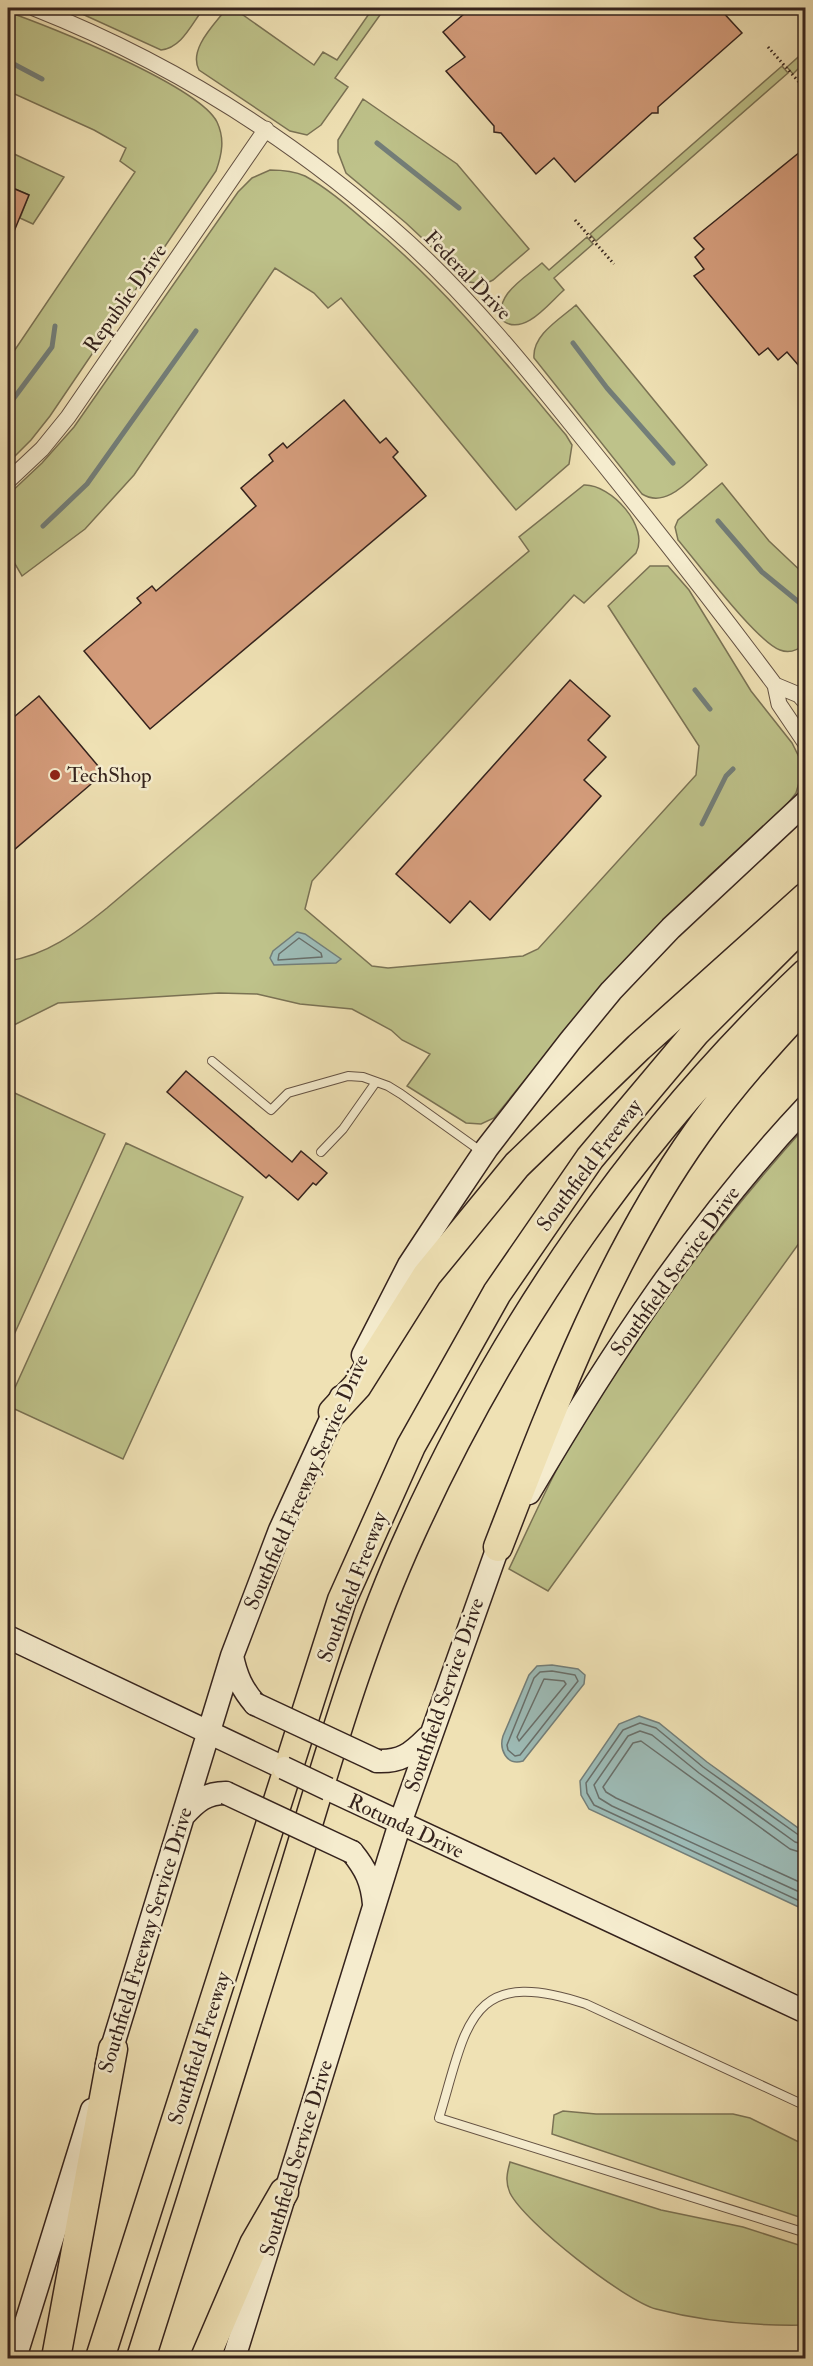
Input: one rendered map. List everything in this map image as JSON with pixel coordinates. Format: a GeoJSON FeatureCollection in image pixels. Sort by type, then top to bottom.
{"type":"FeatureCollection","features":[{"type":"Feature","properties":{"kind":"highway"},"geometry":{"type":"LineString","coordinates":[[333,1412],[357,1386],[427,1275],[517,1165],[639,1047],[806,897]]}},
{"type":"Feature","properties":{"kind":"highway","name":"Southfield Freeway"},"geometry":{"type":"LineString","coordinates":[[100,2358],[342,1600],[411,1446],[497,1293],[583,1167],[696,1032],[806,922]]}},
{"type":"Feature","properties":{"kind":"highway","name":"Southfield Freeway"},"geometry":{"type":"LineString","coordinates":[[141,2358],[372,1626],[437,1476],[528,1314],[611,1191],[720,1059],[806,973]]}},
{"type":"Feature","properties":{"kind":"highway"},"geometry":{"type":"LineString","coordinates":[[498,1547],[549,1411],[653,1201],[696,1134],[730,1089],[806,1004]]}},
{"type":"Feature","properties":{"kind":"highway"},"geometry":{"type":"LineString","coordinates":[[56,2358],[113,2049]]}},
{"type":"Feature","properties":{"kind":"highway"},"geometry":{"type":"LineString","coordinates":[[206,2358],[254,2244],[284,2192]]}},
{"type":"Feature","properties":{"kind":"main road","name":"Southfield Freeway Service Drive"},"geometry":{"type":"LineString","coordinates":[[15,2358],[77,2152],[113,2049],[232,1656],[280,1530],[333,1412],[409,1265],[483,1153],[611,991],[671,928],[806,802]]}},
{"type":"Feature","properties":{"kind":"main road","name":"Southfield Service Drive"},"geometry":{"type":"LineString","coordinates":[[234,2358],[400,1823],[498,1547],[588,1392],[625,1335],[721,1205],[806,1107]]}},
{"type":"Feature","properties":{"kind":"main road","name":"Rotunda Drive"},"geometry":{"type":"LineString","coordinates":[[8,1636],[371,1810],[806,2012]]}},
{"type":"Feature","properties":{"kind":"main road"},"geometry":{"type":"LineString","coordinates":[[232,1656],[236,1675],[244,1691],[255,1704],[377,1761],[395,1762],[410,1754],[430,1736]]}},
{"type":"Feature","properties":{"kind":"main road"},"geometry":{"type":"LineString","coordinates":[[184,1815],[204,1797],[213,1793],[226,1793],[352,1852],[364,1867],[372,1884],[375,1905]]}},
{"type":"Feature","properties":{"kind":"street","name":"Federal Drive"},"geometry":{"type":"LineString","coordinates":[[34,8],[133,52],[192,83],[266,129],[370,209],[410,244],[488,324],[697,581],[775,685],[779,704],[806,744]]}},
{"type":"Feature","properties":{"kind":"street","name":"Republic Drive"},"geometry":{"type":"LineString","coordinates":[[8,481],[42,449],[68,417],[266,129]]}},
{"type":"Feature","properties":{"kind":"street","name":"Federal Drive"},"geometry":{"type":"LineString","coordinates":[[775,685],[799,695],[806,703]]}},
{"type":"Feature","properties":{"kind":"lane"},"geometry":{"type":"LineString","coordinates":[[212,1061],[271,1110],[288,1093],[348,1076],[388,1086],[410,1099],[483,1153]]}},
{"type":"Feature","properties":{"kind":"lane"},"geometry":{"type":"LineString","coordinates":[[321,1152],[343,1129],[376,1082]]}},
{"type":"Feature","properties":{"kind":"lane"},"geometry":{"type":"LineString","coordinates":[[806,2106],[586,2004],[553,1993],[513,1991],[490,1999],[468,2023],[439,2118],[806,2233]]}},
{"type":"Feature","properties":{"kind":"path"},"geometry":{"type":"LineString","coordinates":[[768,47],[806,90]]}},
{"type":"Feature","properties":{"kind":"path"},"geometry":{"type":"LineString","coordinates":[[575,220],[614,264]]}},
{"type":"Feature","properties":{"kind":"green space"},"geometry":{"type":"Polygon","coordinates":[[[69,8],[204,8],[181,40],[161,50],[69,8]]]}},
{"type":"Feature","properties":{"kind":"green space"},"geometry":{"type":"Polygon","coordinates":[[[227,8],[233,8],[314,65],[323,52],[337,60],[373,8],[385,8],[335,78],[348,87],[321,125],[307,135],[290,131],[199,70],[197,54],[200,45],[227,8]]]}},
{"type":"Feature","properties":{"kind":"green space"},"geometry":{"type":"Polygon","coordinates":[[[8,12],[87,43],[154,75],[183,92],[205,108],[217,122],[222,140],[216,171],[50,416],[31,440],[8,463],[8,360],[135,172],[120,161],[126,148],[94,130],[8,91],[8,12]]]}},
{"type":"Feature","properties":{"kind":"green space"},"geometry":{"type":"Polygon","coordinates":[[[805,51],[805,62],[793,74],[787,67],[805,51]]]}},
{"type":"Feature","properties":{"kind":"green space"},"geometry":{"type":"Polygon","coordinates":[[[782,66],[788,73],[596,241],[590,234],[782,66]]]}},
{"type":"Feature","properties":{"kind":"green space"},"geometry":{"type":"Polygon","coordinates":[[[363,99],[457,164],[529,249],[493,280],[485,284],[469,282],[406,223],[346,173],[338,152],[338,140],[363,99]]]}},
{"type":"Feature","properties":{"kind":"green space"},"geometry":{"type":"Polygon","coordinates":[[[12,153],[64,177],[33,224],[20,218],[29,195],[8,186],[8,165],[12,153]]]}},
{"type":"Feature","properties":{"kind":"green space"},"geometry":{"type":"Polygon","coordinates":[[[270,170],[301,174],[323,187],[398,249],[424,274],[473,326],[566,435],[572,445],[569,464],[516,510],[341,298],[328,308],[314,293],[275,268],[134,475],[85,529],[22,576],[8,552],[8,495],[42,463],[74,427],[238,192],[252,178],[270,170]]]}},
{"type":"Feature","properties":{"kind":"green space"},"geometry":{"type":"Polygon","coordinates":[[[587,237],[593,244],[554,278],[564,290],[528,321],[511,325],[503,321],[502,303],[512,288],[542,263],[549,270],[587,237]]]}},
{"type":"Feature","properties":{"kind":"green space"},"geometry":{"type":"Polygon","coordinates":[[[576,305],[707,465],[677,491],[660,498],[651,498],[642,494],[534,358],[537,342],[542,335],[576,305]]]}},
{"type":"Feature","properties":{"kind":"green space"},"geometry":{"type":"Polygon","coordinates":[[[722,483],[769,541],[805,575],[805,644],[797,650],[787,652],[780,650],[757,633],[678,540],[675,527],[678,520],[722,483]]]}},
{"type":"Feature","properties":{"kind":"green space"},"geometry":{"type":"Polygon","coordinates":[[[584,485],[605,492],[625,509],[638,531],[639,543],[636,553],[584,603],[574,595],[312,881],[305,909],[372,966],[388,968],[523,956],[538,949],[696,775],[699,746],[608,606],[650,566],[668,566],[689,590],[751,691],[792,743],[800,759],[801,776],[796,793],[785,807],[709,876],[636,950],[568,1027],[494,1118],[481,1124],[466,1123],[407,1086],[430,1054],[402,1040],[391,1030],[352,1009],[300,1004],[257,994],[219,993],[58,1003],[8,1028],[8,961],[36,954],[60,942],[107,908],[529,551],[519,537],[584,485]]]}},
{"type":"Feature","properties":{"kind":"green space"},"geometry":{"type":"Polygon","coordinates":[[[8,1090],[105,1134],[8,1348],[8,1090]]]}},
{"type":"Feature","properties":{"kind":"green space"},"geometry":{"type":"Polygon","coordinates":[[[805,1127],[805,1235],[548,1591],[509,1569],[570,1445],[617,1369],[693,1262],[805,1127]]]}},
{"type":"Feature","properties":{"kind":"green space"},"geometry":{"type":"Polygon","coordinates":[[[126,1143],[243,1197],[123,1459],[8,1406],[8,1403],[126,1143]]]}},
{"type":"Feature","properties":{"kind":"green space"},"geometry":{"type":"Polygon","coordinates":[[[563,2111],[596,2114],[733,2114],[750,2118],[805,2145],[805,2219],[552,2134],[554,2115],[563,2111]]]}},
{"type":"Feature","properties":{"kind":"green space"},"geometry":{"type":"Polygon","coordinates":[[[510,2162],[661,2210],[743,2227],[805,2247],[805,2325],[749,2324],[711,2320],[656,2309],[641,2303],[600,2276],[554,2241],[519,2206],[507,2185],[510,2162]]]}},
{"type":"Feature","properties":{"kind":"water"},"geometry":{"type":"Polygon","coordinates":[[[297,932],[305,934],[341,959],[336,963],[274,965],[270,958],[273,951],[297,932]]]}},
{"type":"Feature","properties":{"kind":"water"},"geometry":{"type":"Polygon","coordinates":[[[552,1665],[578,1669],[585,1675],[584,1684],[523,1761],[512,1761],[503,1751],[503,1736],[529,1675],[537,1666],[552,1665]]]}},
{"type":"Feature","properties":{"kind":"water"},"geometry":{"type":"Polygon","coordinates":[[[639,1716],[659,1723],[707,1762],[805,1833],[805,1910],[589,1809],[581,1795],[580,1781],[619,1724],[639,1716]]]}},
{"type":"Feature","properties":{"kind":"building"},"geometry":{"type":"Polygon","coordinates":[[[471,8],[719,8],[742,33],[658,107],[658,113],[652,113],[575,182],[554,158],[536,174],[501,133],[494,132],[494,126],[446,71],[465,57],[443,32],[471,8]]]}},
{"type":"Feature","properties":{"kind":"building"},"geometry":{"type":"Polygon","coordinates":[[[806,147],[806,374],[787,352],[778,360],[768,348],[759,355],[694,276],[704,269],[695,257],[704,249],[694,238],[806,147]]]}},
{"type":"Feature","properties":{"kind":"building"},"geometry":{"type":"Polygon","coordinates":[[[8,186],[29,195],[8,246],[8,186]]]}},
{"type":"Feature","properties":{"kind":"building"},"geometry":{"type":"Polygon","coordinates":[[[344,400],[380,443],[386,438],[398,452],[393,457],[426,496],[150,729],[84,651],[141,603],[137,598],[152,586],[156,591],[256,506],[241,488],[273,461],[269,455],[283,443],[287,448],[344,400]]]}},
{"type":"Feature","properties":{"kind":"building"},"geometry":{"type":"Polygon","coordinates":[[[570,680],[610,716],[588,740],[606,757],[584,780],[601,796],[490,920],[470,901],[450,923],[396,874],[570,680]]]}},
{"type":"Feature","properties":{"kind":"building","name":"TechShop"},"geometry":{"type":"Polygon","coordinates":[[[39,696],[104,773],[8,855],[8,722],[39,696]]]}},
{"type":"Feature","properties":{"kind":"building"},"geometry":{"type":"Polygon","coordinates":[[[186,1071],[292,1162],[301,1151],[327,1173],[316,1185],[313,1183],[298,1200],[269,1175],[266,1178],[167,1092],[186,1071]]]}},
{"type":"Feature","properties":{"kind":"waterway"},"geometry":{"type":"LineString","coordinates":[[8,61],[42,79]]}},
{"type":"Feature","properties":{"kind":"waterway"},"geometry":{"type":"LineString","coordinates":[[377,143],[459,208]]}},
{"type":"Feature","properties":{"kind":"waterway"},"geometry":{"type":"LineString","coordinates":[[8,406],[52,347],[55,326]]}},
{"type":"Feature","properties":{"kind":"waterway"},"geometry":{"type":"LineString","coordinates":[[43,526],[87,484],[196,331]]}},
{"type":"Feature","properties":{"kind":"waterway"},"geometry":{"type":"LineString","coordinates":[[573,343],[607,388],[673,463]]}},
{"type":"Feature","properties":{"kind":"waterway"},"geometry":{"type":"LineString","coordinates":[[718,521],[762,572],[806,608]]}},
{"type":"Feature","properties":{"kind":"waterway"},"geometry":{"type":"LineString","coordinates":[[695,690],[710,709]]}},
{"type":"Feature","properties":{"kind":"waterway"},"geometry":{"type":"LineString","coordinates":[[702,824],[726,776],[733,769]]}},
{"type":"Feature","properties":{"kind":"place","name":"TechShop"},"geometry":{"type":"Point","coordinates":[55,775]}}]}
